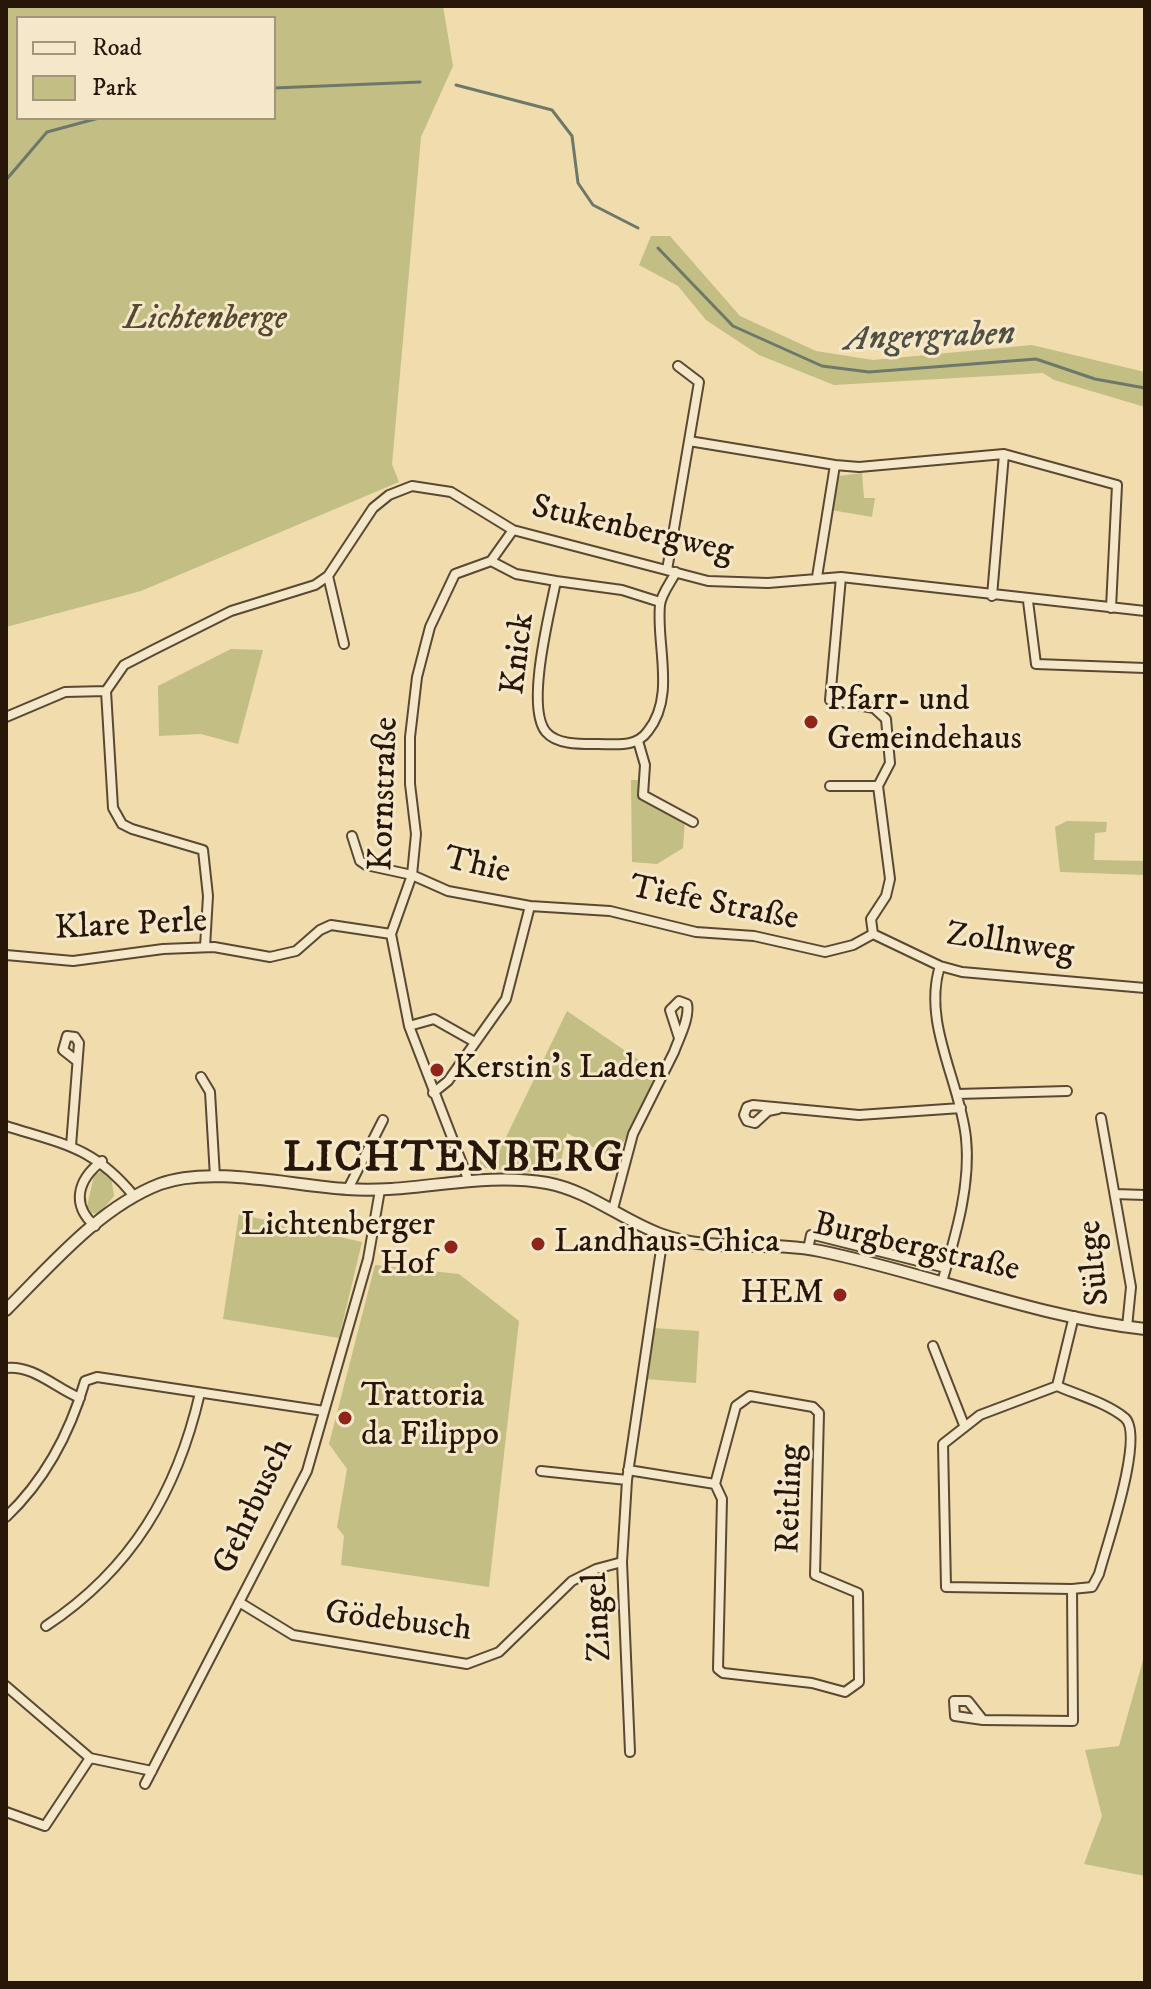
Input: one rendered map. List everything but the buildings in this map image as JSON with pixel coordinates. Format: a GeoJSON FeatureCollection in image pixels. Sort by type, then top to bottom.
{"type":"FeatureCollection","features":[{"type":"Feature","properties":{"kind":"street"},"geometry":{"type":"LineString","coordinates":[[678,366],[699,382],[671,571],[660,602],[661,700],[654,721],[638,741],[645,765],[643,795],[693,822]]}},
{"type":"Feature","properties":{"kind":"street"},"geometry":{"type":"LineString","coordinates":[[689,441],[859,467],[1004,454],[1117,485],[1111,608]]}},
{"type":"Feature","properties":{"kind":"street"},"geometry":{"type":"LineString","coordinates":[[992,596],[1004,454]]}},
{"type":"Feature","properties":{"kind":"street"},"geometry":{"type":"LineString","coordinates":[[817,577],[835,465]]}},
{"type":"Feature","properties":{"kind":"street","name":"Stukenbergweg"},"geometry":{"type":"LineString","coordinates":[[328,576],[373,508],[389,495],[412,486],[451,492],[513,530],[708,581],[741,584],[841,577],[1028,601],[1145,611]]}},
{"type":"Feature","properties":{"kind":"street"},"geometry":{"type":"LineString","coordinates":[[491,561],[513,530]]}},
{"type":"Feature","properties":{"kind":"street","name":"Knick"},"geometry":{"type":"LineString","coordinates":[[491,561],[516,574],[622,590],[660,602]]}},
{"type":"Feature","properties":{"kind":"street","name":"Kornstraße"},"geometry":{"type":"LineString","coordinates":[[391,934],[412,875],[416,834],[410,784],[410,737],[427,639],[455,574],[491,561]]}},
{"type":"Feature","properties":{"kind":"street"},"geometry":{"type":"LineString","coordinates":[[205,947],[208,896],[203,850],[132,829],[116,816],[111,798],[106,691],[124,665],[231,611],[315,585],[328,576],[344,644]]}},
{"type":"Feature","properties":{"kind":"street"},"geometry":{"type":"LineString","coordinates":[[841,577],[830,700],[874,708],[886,719],[890,763],[878,786],[890,879],[888,890],[870,923],[873,934]]}},
{"type":"Feature","properties":{"kind":"street","name":"Knick"},"geometry":{"type":"LineString","coordinates":[[556,581],[538,699],[545,731],[557,741],[626,745],[638,741]]}},
{"type":"Feature","properties":{"kind":"street"},"geometry":{"type":"LineString","coordinates":[[1028,601],[1036,664],[1145,668]]}},
{"type":"Feature","properties":{"kind":"street"},"geometry":{"type":"LineString","coordinates":[[6,717],[65,692],[106,691]]}},
{"type":"Feature","properties":{"kind":"street"},"geometry":{"type":"LineString","coordinates":[[830,786],[878,786]]}},
{"type":"Feature","properties":{"kind":"street","name":"Thie"},"geometry":{"type":"LineString","coordinates":[[352,836],[363,864],[412,875],[448,891],[530,906]]}},
{"type":"Feature","properties":{"kind":"street"},"geometry":{"type":"LineString","coordinates":[[433,1093],[448,1081],[473,1041],[506,999],[530,906]]}},
{"type":"Feature","properties":{"kind":"street","name":"Tiefe Straße"},"geometry":{"type":"LineString","coordinates":[[530,906],[610,911],[696,932],[754,936],[825,952],[853,945],[873,934]]}},
{"type":"Feature","properties":{"kind":"street","name":"Klare Perle"},"geometry":{"type":"LineString","coordinates":[[6,955],[73,961],[205,947],[270,957],[296,951],[320,930],[331,925],[391,934]]}},
{"type":"Feature","properties":{"kind":"street"},"geometry":{"type":"LineString","coordinates":[[391,934],[409,1026],[433,1093],[465,1163],[468,1179]]}},
{"type":"Feature","properties":{"kind":"street","name":"Zollnweg"},"geometry":{"type":"LineString","coordinates":[[873,934],[940,966],[962,972],[1145,988]]}},
{"type":"Feature","properties":{"kind":"street"},"geometry":{"type":"LineString","coordinates":[[940,966],[933,1003],[961,1108],[967,1164],[942,1282]]}},
{"type":"Feature","properties":{"kind":"street"},"geometry":{"type":"LineString","coordinates":[[409,1026],[434,1019],[473,1041]]}},
{"type":"Feature","properties":{"kind":"street"},"geometry":{"type":"LineString","coordinates":[[613,1209],[633,1134],[679,1038]]}},
{"type":"Feature","properties":{"kind":"street"},"geometry":{"type":"LineString","coordinates":[[71,1146],[77,1061]]}},
{"type":"Feature","properties":{"kind":"street"},"geometry":{"type":"LineString","coordinates":[[201,1077],[210,1092],[215,1177]]}},
{"type":"Feature","properties":{"kind":"street"},"geometry":{"type":"LineString","coordinates":[[957,1094],[1067,1091]]}},
{"type":"Feature","properties":{"kind":"street"},"geometry":{"type":"LineString","coordinates":[[778,1109],[872,1115],[961,1108]]}},
{"type":"Feature","properties":{"kind":"street","name":"Sültge"},"geometry":{"type":"LineString","coordinates":[[1101,1118],[1131,1287],[1127,1327]]}},
{"type":"Feature","properties":{"kind":"street"},"geometry":{"type":"LineString","coordinates":[[348,1189],[383,1120]]}},
{"type":"Feature","properties":{"kind":"street"},"geometry":{"type":"LineString","coordinates":[[6,1126],[71,1146],[102,1161],[134,1196]]}},
{"type":"Feature","properties":{"kind":"street"},"geometry":{"type":"LineString","coordinates":[[95,1226],[82,1215],[78,1204],[85,1179],[102,1161]]}},
{"type":"Feature","properties":{"kind":"street","name":"Burgbergstraße"},"geometry":{"type":"LineString","coordinates":[[6,1310],[95,1226],[134,1196],[163,1183],[215,1177],[380,1190],[468,1179],[506,1178],[559,1186],[613,1209],[663,1236],[699,1243],[808,1249],[1074,1316],[1145,1329]]}},
{"type":"Feature","properties":{"kind":"street","name":"Gehrbusch"},"geometry":{"type":"LineString","coordinates":[[145,1784],[307,1471],[368,1259],[380,1190]]}},
{"type":"Feature","properties":{"kind":"street","name":"Sültge"},"geometry":{"type":"LineString","coordinates":[[1115,1194],[1145,1195]]}},
{"type":"Feature","properties":{"kind":"street"},"geometry":{"type":"LineString","coordinates":[[808,1249],[811,1235],[814,1235],[946,1268]]}},
{"type":"Feature","properties":{"kind":"street","name":"Zingel"},"geometry":{"type":"LineString","coordinates":[[630,1752],[622,1562],[627,1475],[663,1236]]}},
{"type":"Feature","properties":{"kind":"street"},"geometry":{"type":"LineString","coordinates":[[1057,1386],[1074,1316]]}},
{"type":"Feature","properties":{"kind":"street"},"geometry":{"type":"LineString","coordinates":[[933,1346],[964,1425]]}},
{"type":"Feature","properties":{"kind":"street"},"geometry":{"type":"LineString","coordinates":[[6,1368],[31,1371],[59,1390],[80,1398]]}},
{"type":"Feature","properties":{"kind":"street"},"geometry":{"type":"LineString","coordinates":[[6,1517],[45,1473],[85,1381],[97,1377],[324,1411]]}},
{"type":"Feature","properties":{"kind":"street"},"geometry":{"type":"LineString","coordinates":[[1057,1386],[1126,1419],[1133,1438],[1099,1574],[1092,1587],[946,1587],[943,1444],[980,1415],[1057,1386]]}},
{"type":"Feature","properties":{"kind":"street"},"geometry":{"type":"LineString","coordinates":[[46,1626],[104,1581],[142,1534],[172,1485],[183,1458],[200,1393]]}},
{"type":"Feature","properties":{"kind":"street","name":"Reitling"},"geometry":{"type":"LineString","coordinates":[[750,1396],[797,1404],[813,1407],[819,1413],[815,1575],[858,1593],[859,1682],[854,1688],[845,1692],[812,1683],[723,1673],[718,1669],[722,1499],[715,1484],[736,1406],[742,1399],[750,1396]]}},
{"type":"Feature","properties":{"kind":"street"},"geometry":{"type":"LineString","coordinates":[[541,1471],[627,1475],[715,1484]]}},
{"type":"Feature","properties":{"kind":"street","name":"Gödebusch"},"geometry":{"type":"LineString","coordinates":[[239,1602],[267,1623],[293,1635],[467,1664],[499,1652],[572,1581],[622,1562]]}},
{"type":"Feature","properties":{"kind":"street"},"geometry":{"type":"LineString","coordinates":[[983,1720],[1073,1721],[1072,1589]]}},
{"type":"Feature","properties":{"kind":"street"},"geometry":{"type":"LineString","coordinates":[[6,1686],[90,1758],[152,1771]]}},
{"type":"Feature","properties":{"kind":"street"},"geometry":{"type":"LineString","coordinates":[[6,1812],[45,1826],[90,1758]]}},
{"type":"Feature","properties":{"kind":"green space","name":"Lichtenberge"},"geometry":{"type":"Polygon","coordinates":[[[6,6],[443,6],[453,66],[421,137],[392,464],[399,482],[141,591],[6,627],[6,6]]]}},
{"type":"Feature","properties":{"kind":"green space"},"geometry":{"type":"Polygon","coordinates":[[[651,236],[670,236],[740,316],[816,351],[873,360],[1032,345],[1145,372],[1145,407],[1054,380],[1043,373],[834,385],[759,355],[706,320],[678,286],[639,265],[651,236]]]}},
{"type":"Feature","properties":{"kind":"green space"},"geometry":{"type":"Polygon","coordinates":[[[862,473],[864,498],[875,498],[872,517],[831,510],[839,476],[862,473]]]}},
{"type":"Feature","properties":{"kind":"green space"},"geometry":{"type":"Polygon","coordinates":[[[231,649],[263,650],[238,744],[201,734],[159,736],[158,686],[231,649]]]}},
{"type":"Feature","properties":{"kind":"green space"},"geometry":{"type":"Polygon","coordinates":[[[631,780],[639,780],[644,796],[654,806],[685,820],[683,848],[657,864],[632,862],[631,780]]]}},
{"type":"Feature","properties":{"kind":"green space"},"geometry":{"type":"Polygon","coordinates":[[[1067,821],[1107,822],[1106,832],[1095,833],[1094,860],[1145,861],[1145,875],[1060,872],[1055,827],[1067,821]]]}},
{"type":"Feature","properties":{"kind":"green space"},"geometry":{"type":"Polygon","coordinates":[[[567,1011],[658,1073],[615,1159],[567,1133],[558,1175],[484,1168],[477,1160],[483,1149],[496,1158],[567,1011]]]}},
{"type":"Feature","properties":{"kind":"green space"},"geometry":{"type":"Polygon","coordinates":[[[104,1170],[111,1177],[114,1196],[99,1214],[92,1213],[87,1207],[94,1175],[104,1170]]]}},
{"type":"Feature","properties":{"kind":"green space"},"geometry":{"type":"Polygon","coordinates":[[[239,1214],[362,1242],[339,1338],[223,1319],[239,1214]]]}},
{"type":"Feature","properties":{"kind":"green space"},"geometry":{"type":"Polygon","coordinates":[[[375,1265],[459,1274],[519,1321],[489,1587],[341,1565],[344,1536],[337,1527],[347,1469],[329,1444],[375,1265]]]}},
{"type":"Feature","properties":{"kind":"green space"},"geometry":{"type":"Polygon","coordinates":[[[654,1328],[699,1331],[696,1383],[645,1379],[654,1328]]]}},
{"type":"Feature","properties":{"kind":"green space"},"geometry":{"type":"Polygon","coordinates":[[[1145,1653],[1145,1876],[1084,1864],[1102,1816],[1085,1750],[1119,1746],[1145,1653]]]}},
{"type":"Feature","properties":{"kind":"waterway","name":"Angergraben"},"geometry":{"type":"LineString","coordinates":[[276,88],[420,82]]}},
{"type":"Feature","properties":{"kind":"waterway","name":"Angergraben"},"geometry":{"type":"LineString","coordinates":[[456,85],[552,110],[572,136],[578,183],[593,205],[638,228]]}},
{"type":"Feature","properties":{"kind":"waterway","name":"Angergraben"},"geometry":{"type":"LineString","coordinates":[[6,180],[47,132],[92,120]]}},
{"type":"Feature","properties":{"kind":"waterway","name":"Angergraben"},"geometry":{"type":"LineString","coordinates":[[658,248],[733,326],[822,366],[869,372],[1036,359],[1095,379],[1145,388]]}},
{"type":"Feature","properties":{"kind":"place","name":"Pfarr- und Gemeindehaus"},"geometry":{"type":"Point","coordinates":[811,722]}},
{"type":"Feature","properties":{"kind":"place","name":"Kerstin's Laden"},"geometry":{"type":"Point","coordinates":[437,1070]}},
{"type":"Feature","properties":{"kind":"place","name":"Landhaus-Chica"},"geometry":{"type":"Point","coordinates":[538,1244]}},
{"type":"Feature","properties":{"kind":"place","name":"Lichtenberger Hof"},"geometry":{"type":"Point","coordinates":[451,1247]}},
{"type":"Feature","properties":{"kind":"place","name":"HEM"},"geometry":{"type":"Point","coordinates":[840,1295]}},
{"type":"Feature","properties":{"kind":"place","name":"Trattoria da Filippo"},"geometry":{"type":"Point","coordinates":[345,1418]}},
{"type":"Feature","properties":{"kind":"district","name":"LICHTENBERG"},"geometry":{"type":"Point","coordinates":[454,1161]}}]}
